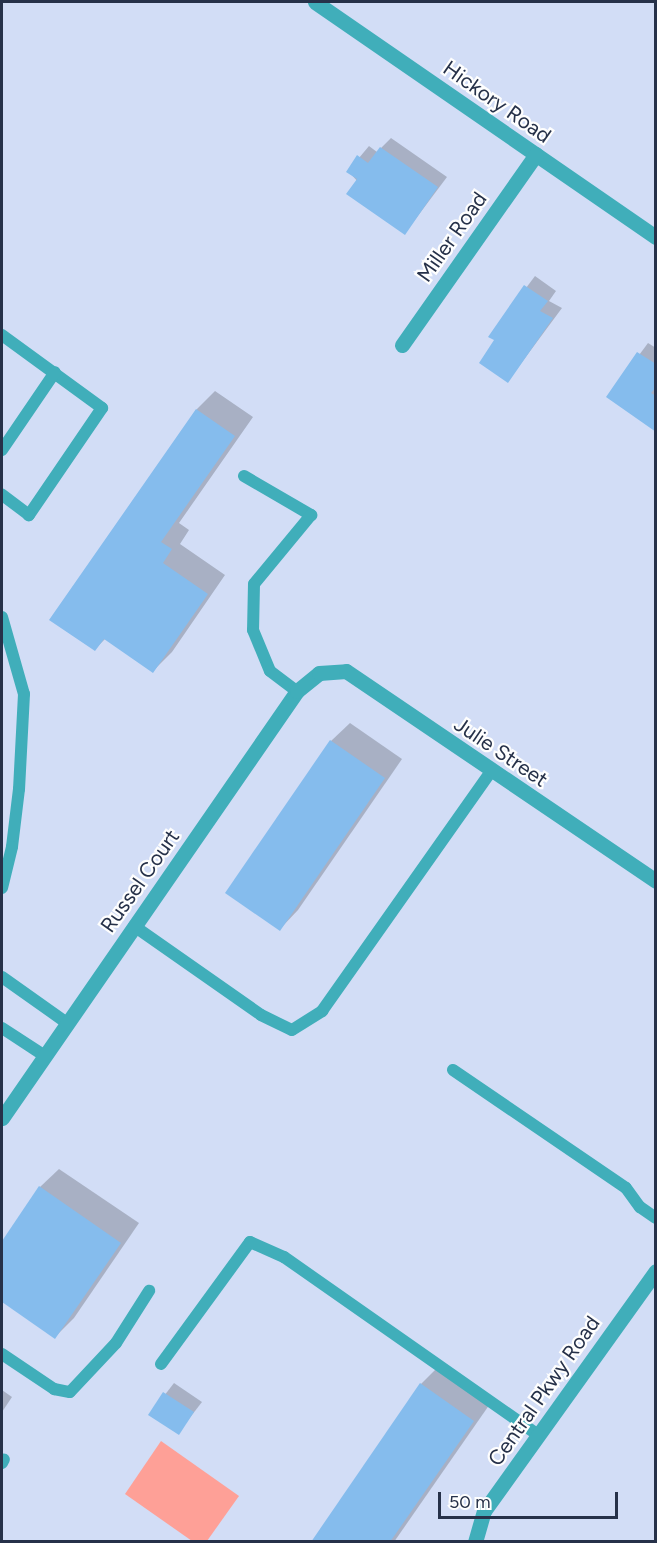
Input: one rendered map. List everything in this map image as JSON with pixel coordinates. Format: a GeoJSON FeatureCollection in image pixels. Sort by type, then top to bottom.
{"type":"FeatureCollection","features":[{"type":"Feature","properties":{"kind":"street","name":"Hickory Road"},"geometry":{"type":"LineString","coordinates":[[315,2],[656,237]]}},
{"type":"Feature","properties":{"kind":"street","name":"Miller Road"},"geometry":{"type":"LineString","coordinates":[[402,345],[536,154]]}},
{"type":"Feature","properties":{"kind":"street","name":"Julie Street"},"geometry":{"type":"LineString","coordinates":[[319,673],[346,671],[656,881]]}},
{"type":"Feature","properties":{"kind":"street","name":"Russel Court"},"geometry":{"type":"LineString","coordinates":[[2,1118],[297,691],[319,673]]}},
{"type":"Feature","properties":{"kind":"street","name":"Central Pkwy Road"},"geometry":{"type":"LineString","coordinates":[[474,1540],[484,1511],[537,1434],[651,1289],[656,1271]]}},
{"type":"Feature","properties":{"kind":"lane"},"geometry":{"type":"LineString","coordinates":[[2,335],[102,408],[30,515],[2,495]]}},
{"type":"Feature","properties":{"kind":"lane"},"geometry":{"type":"LineString","coordinates":[[2,450],[55,372]]}},
{"type":"Feature","properties":{"kind":"lane"},"geometry":{"type":"LineString","coordinates":[[244,476],[311,515],[254,584],[253,630],[270,671],[297,691]]}},
{"type":"Feature","properties":{"kind":"lane"},"geometry":{"type":"LineString","coordinates":[[2,617],[24,694],[20,789],[12,847],[2,888]]}},
{"type":"Feature","properties":{"kind":"lane"},"geometry":{"type":"LineString","coordinates":[[134,926],[261,1015],[292,1030],[322,1011],[491,771]]}},
{"type":"Feature","properties":{"kind":"lane"},"geometry":{"type":"LineString","coordinates":[[2,976],[67,1023]]}},
{"type":"Feature","properties":{"kind":"lane"},"geometry":{"type":"LineString","coordinates":[[2,1028],[45,1056]]}},
{"type":"Feature","properties":{"kind":"lane"},"geometry":{"type":"LineString","coordinates":[[453,1070],[626,1188],[640,1207],[656,1218]]}},
{"type":"Feature","properties":{"kind":"lane"},"geometry":{"type":"LineString","coordinates":[[161,1364],[250,1242],[284,1257],[537,1434]]}},
{"type":"Feature","properties":{"kind":"lane"},"geometry":{"type":"LineString","coordinates":[[2,1354],[54,1389],[70,1392],[116,1342],[149,1291]]}},
{"type":"Feature","properties":{"kind":"shaded area"},"geometry":{"type":"Polygon","coordinates":[[[161,1441],[239,1496],[207,1541],[192,1541],[125,1494],[161,1441]]]}},
{"type":"Feature","properties":{"kind":"building"},"geometry":{"type":"Polygon","coordinates":[[[380,147],[438,187],[405,235],[346,194],[357,179],[346,172],[357,155],[368,163],[380,147]]]}},
{"type":"Feature","properties":{"kind":"building"},"geometry":{"type":"Polygon","coordinates":[[[524,285],[548,301],[540,311],[553,318],[508,383],[479,363],[494,340],[488,337],[524,285]]]}},
{"type":"Feature","properties":{"kind":"building"},"geometry":{"type":"Polygon","coordinates":[[[637,352],[656,364],[656,387],[651,393],[656,396],[656,432],[606,397],[637,352]]]}},
{"type":"Feature","properties":{"kind":"building"},"geometry":{"type":"Polygon","coordinates":[[[196,409],[235,436],[161,542],[172,549],[163,563],[208,594],[153,673],[104,639],[95,651],[49,620],[196,409]]]}},
{"type":"Feature","properties":{"kind":"building"},"geometry":{"type":"Polygon","coordinates":[[[330,740],[385,778],[280,931],[225,893],[330,740]]]}},
{"type":"Feature","properties":{"kind":"building"},"geometry":{"type":"Polygon","coordinates":[[[39,1186],[121,1243],[55,1339],[2,1302],[2,1241],[39,1186]]]}},
{"type":"Feature","properties":{"kind":"building"},"geometry":{"type":"Polygon","coordinates":[[[420,1383],[474,1421],[390,1542],[311,1542],[420,1383]]]}},
{"type":"Feature","properties":{"kind":"building"},"geometry":{"type":"Polygon","coordinates":[[[163,1392],[194,1412],[179,1435],[148,1415],[163,1392]]]}}]}
